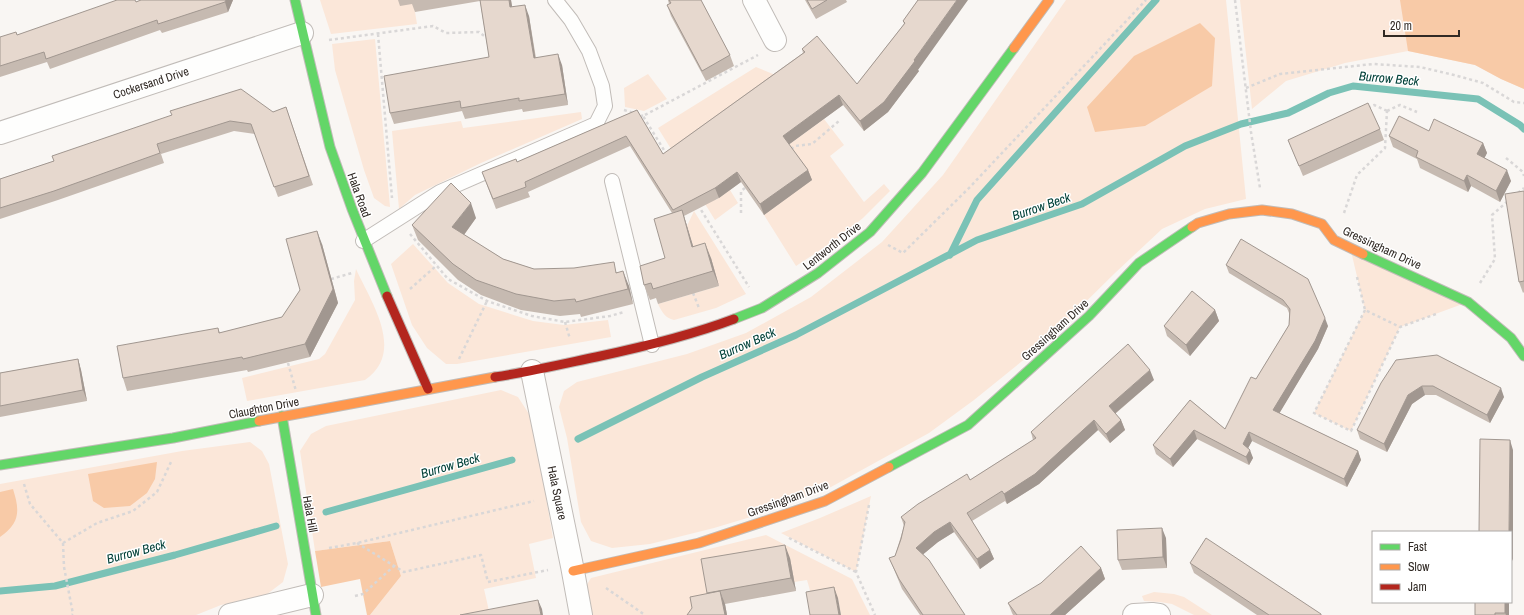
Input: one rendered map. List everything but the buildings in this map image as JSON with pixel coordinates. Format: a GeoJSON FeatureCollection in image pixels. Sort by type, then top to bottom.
{"type":"FeatureCollection","features":[{"type":"Feature","properties":{"kind":"street","name":"Hala Road"},"geometry":{"type":"LineString","coordinates":[[295,0],[330,147],[363,240],[428,389]]}},
{"type":"Feature","properties":{"kind":"street"},"geometry":{"type":"LineString","coordinates":[[754,0],[775,40]]}},
{"type":"Feature","properties":{"kind":"street","name":"Lentworth Drive"},"geometry":{"type":"LineString","coordinates":[[532,371],[652,345],[705,330],[762,308],[818,273],[870,232],[922,173],[1050,0]]}},
{"type":"Feature","properties":{"kind":"street","name":"Cockersand Drive"},"geometry":{"type":"LineString","coordinates":[[0,133],[303,38]]}},
{"type":"Feature","properties":{"kind":"street","name":"Gressingham Drive"},"geometry":{"type":"LineString","coordinates":[[578,569],[699,543],[825,501],[968,424],[1089,316],[1139,264],[1198,223],[1229,214],[1262,210],[1292,214],[1322,224],[1334,240],[1468,302],[1511,338],[1524,356]]}},
{"type":"Feature","properties":{"kind":"street","name":"Claughton Drive"},"geometry":{"type":"LineString","coordinates":[[0,465],[173,438],[282,416],[532,371]]}},
{"type":"Feature","properties":{"kind":"street","name":"Hala Square"},"geometry":{"type":"LineString","coordinates":[[532,371],[557,496],[578,569],[581,615]]}},
{"type":"Feature","properties":{"kind":"street","name":"Hala Hill"},"geometry":{"type":"LineString","coordinates":[[282,416],[314,605]]}},
{"type":"Feature","properties":{"kind":"street"},"geometry":{"type":"LineString","coordinates":[[230,615],[314,605]]}},
{"type":"Feature","properties":{"kind":"street"},"geometry":{"type":"LineString","coordinates":[[1134,615],[1159,615]]}},
{"type":"Feature","properties":{"kind":"lane"},"geometry":{"type":"LineString","coordinates":[[363,240],[440,192],[596,124],[605,106],[602,86],[589,51],[571,20],[555,0]]}},
{"type":"Feature","properties":{"kind":"lane"},"geometry":{"type":"LineString","coordinates":[[612,181],[652,345]]}},
{"type":"Feature","properties":{"kind":"path"},"geometry":{"type":"LineString","coordinates":[[882,242],[903,253],[970,187],[1146,0]]}},
{"type":"Feature","properties":{"kind":"path"},"geometry":{"type":"LineString","coordinates":[[1235,0],[1251,132],[1261,192]]}},
{"type":"Feature","properties":{"kind":"path"},"geometry":{"type":"LineString","coordinates":[[303,38],[378,34],[433,26],[446,33],[479,32],[488,39]]}},
{"type":"Feature","properties":{"kind":"path"},"geometry":{"type":"LineString","coordinates":[[378,34],[393,208],[397,220],[448,279],[487,301],[532,316],[565,322],[610,316],[642,307]]}},
{"type":"Feature","properties":{"kind":"path"},"geometry":{"type":"LineString","coordinates":[[667,155],[643,116],[756,58],[775,40]]}},
{"type":"Feature","properties":{"kind":"path"},"geometry":{"type":"LineString","coordinates":[[1246,88],[1280,74],[1373,64],[1420,67],[1454,75],[1483,83],[1514,102],[1524,103]]}},
{"type":"Feature","properties":{"kind":"path"},"geometry":{"type":"LineString","coordinates":[[1367,108],[1374,105],[1387,112]]}},
{"type":"Feature","properties":{"kind":"path"},"geometry":{"type":"LineString","coordinates":[[1387,112],[1400,105],[1417,112]]}},
{"type":"Feature","properties":{"kind":"path"},"geometry":{"type":"LineString","coordinates":[[1334,240],[1356,175],[1385,148],[1387,112]]}},
{"type":"Feature","properties":{"kind":"path"},"geometry":{"type":"LineString","coordinates":[[790,150],[795,146],[812,144],[839,121]]}},
{"type":"Feature","properties":{"kind":"path"},"geometry":{"type":"LineString","coordinates":[[1506,158],[1523,172],[1524,176]]}},
{"type":"Feature","properties":{"kind":"path"},"geometry":{"type":"LineString","coordinates":[[741,213],[741,191],[744,188]]}},
{"type":"Feature","properties":{"kind":"path"},"geometry":{"type":"LineString","coordinates":[[1350,247],[1365,310],[1314,413],[1351,432],[1400,327],[1468,302],[1495,259],[1492,215],[1524,188]]}},
{"type":"Feature","properties":{"kind":"path"},"geometry":{"type":"LineString","coordinates":[[696,202],[762,308]]}},
{"type":"Feature","properties":{"kind":"path"},"geometry":{"type":"LineString","coordinates":[[392,306],[437,265]]}},
{"type":"Feature","properties":{"kind":"path"},"geometry":{"type":"LineString","coordinates":[[446,386],[487,301]]}},
{"type":"Feature","properties":{"kind":"path"},"geometry":{"type":"LineString","coordinates":[[1365,310],[1400,327]]}},
{"type":"Feature","properties":{"kind":"path"},"geometry":{"type":"LineString","coordinates":[[288,363],[302,413]]}},
{"type":"Feature","properties":{"kind":"path"},"geometry":{"type":"LineString","coordinates":[[63,543],[98,522],[133,511],[157,492],[172,460],[173,438]]}},
{"type":"Feature","properties":{"kind":"path"},"geometry":{"type":"LineString","coordinates":[[20,462],[23,480],[30,504],[63,543],[64,567],[74,615]]}},
{"type":"Feature","properties":{"kind":"path"},"geometry":{"type":"LineString","coordinates":[[875,474],[856,572],[875,615]]}},
{"type":"Feature","properties":{"kind":"path"},"geometry":{"type":"LineString","coordinates":[[305,553],[357,543],[557,496]]}},
{"type":"Feature","properties":{"kind":"path"},"geometry":{"type":"LineString","coordinates":[[760,522],[856,572]]}},
{"type":"Feature","properties":{"kind":"path"},"geometry":{"type":"LineString","coordinates":[[357,543],[404,572],[481,555],[488,582],[578,569],[645,615]]}},
{"type":"Feature","properties":{"kind":"path"},"geometry":{"type":"LineString","coordinates":[[355,596],[363,594],[394,566]]}},
{"type":"Feature","properties":{"kind":"shaded area"},"geometry":{"type":"Polygon","coordinates":[[[320,0],[413,0],[417,24],[331,34],[320,0]]]}},
{"type":"Feature","properties":{"kind":"shaded area"},"geometry":{"type":"Polygon","coordinates":[[[1066,0],[1226,0],[1246,199],[1205,209],[1162,229],[1042,345],[974,400],[929,433],[831,487],[774,510],[714,528],[650,544],[612,548],[591,541],[581,522],[567,438],[559,407],[564,391],[577,382],[687,354],[746,333],[811,297],[882,242],[943,175],[1066,0]]]}},
{"type":"Feature","properties":{"kind":"shaded area"},"geometry":{"type":"Polygon","coordinates":[[[1240,0],[1524,0],[1524,89],[1475,65],[1408,51],[1345,63],[1286,81],[1252,109],[1240,0]]]}},
{"type":"Feature","properties":{"kind":"shaded area"},"geometry":{"type":"Polygon","coordinates":[[[1400,0],[1524,0],[1524,89],[1475,65],[1408,51],[1400,0]]]}},
{"type":"Feature","properties":{"kind":"shaded area"},"geometry":{"type":"Polygon","coordinates":[[[1200,23],[1215,38],[1212,86],[1145,126],[1095,132],[1087,107],[1134,56],[1200,23]]]}},
{"type":"Feature","properties":{"kind":"shaded area"},"geometry":{"type":"Polygon","coordinates":[[[375,39],[390,207],[385,206],[374,198],[364,170],[335,70],[332,44],[375,39]]]}},
{"type":"Feature","properties":{"kind":"shaded area"},"geometry":{"type":"Polygon","coordinates":[[[756,67],[785,79],[682,153],[716,200],[730,190],[738,203],[715,220],[658,128],[756,67]]]}},
{"type":"Feature","properties":{"kind":"shaded area"},"geometry":{"type":"Polygon","coordinates":[[[648,74],[667,99],[644,111],[625,107],[624,88],[648,74]]]}},
{"type":"Feature","properties":{"kind":"shaded area"},"geometry":{"type":"Polygon","coordinates":[[[581,112],[582,119],[481,163],[415,195],[399,209],[392,131],[461,121],[463,128],[581,112]]]}},
{"type":"Feature","properties":{"kind":"shaded area"},"geometry":{"type":"Polygon","coordinates":[[[824,119],[844,145],[830,156],[864,202],[884,184],[890,191],[863,218],[837,239],[796,266],[764,215],[811,180],[787,146],[824,119]]]}},
{"type":"Feature","properties":{"kind":"shaded area"},"geometry":{"type":"Polygon","coordinates":[[[694,211],[746,294],[716,308],[674,320],[662,312],[658,304],[719,286],[698,262],[687,226],[694,211]]]}},
{"type":"Feature","properties":{"kind":"shaded area"},"geometry":{"type":"Polygon","coordinates":[[[413,244],[448,283],[479,304],[533,321],[564,325],[608,320],[611,337],[457,364],[446,364],[427,348],[412,325],[391,264],[413,244]]]}},
{"type":"Feature","properties":{"kind":"shaded area"},"geometry":{"type":"Polygon","coordinates":[[[1350,247],[1468,302],[1400,327],[1351,431],[1314,413],[1365,310],[1350,247]]]}},
{"type":"Feature","properties":{"kind":"shaded area"},"geometry":{"type":"Polygon","coordinates":[[[356,269],[370,296],[382,326],[384,341],[383,355],[377,369],[365,380],[247,401],[242,378],[319,359],[325,354],[355,300],[354,281],[356,269]]]}},
{"type":"Feature","properties":{"kind":"shaded area"},"geometry":{"type":"Polygon","coordinates":[[[501,390],[518,397],[529,414],[537,445],[553,538],[529,544],[536,578],[484,589],[489,611],[473,615],[370,615],[401,576],[390,541],[315,551],[300,451],[311,434],[326,426],[501,390]]]}},
{"type":"Feature","properties":{"kind":"shaded area"},"geometry":{"type":"Polygon","coordinates":[[[250,442],[262,451],[269,464],[288,564],[283,582],[266,595],[221,605],[196,615],[0,615],[0,484],[182,451],[250,442]]]}},
{"type":"Feature","properties":{"kind":"shaded area"},"geometry":{"type":"Polygon","coordinates":[[[157,462],[155,479],[147,493],[130,506],[104,508],[93,501],[88,474],[157,462]]]}},
{"type":"Feature","properties":{"kind":"shaded area"},"geometry":{"type":"Polygon","coordinates":[[[13,489],[17,504],[17,516],[7,532],[0,537],[0,492],[13,489]]]}},
{"type":"Feature","properties":{"kind":"shaded area"},"geometry":{"type":"Polygon","coordinates":[[[871,496],[856,572],[781,533],[820,518],[871,496]]]}},
{"type":"Feature","properties":{"kind":"shaded area"},"geometry":{"type":"Polygon","coordinates":[[[766,535],[852,579],[870,615],[841,615],[838,598],[811,594],[807,580],[794,582],[790,558],[695,615],[591,615],[586,586],[591,578],[766,535]]]}},
{"type":"Feature","properties":{"kind":"shaded area"},"geometry":{"type":"Polygon","coordinates":[[[390,541],[401,576],[370,615],[367,615],[360,579],[321,587],[315,551],[390,541]]]}},
{"type":"Feature","properties":{"kind":"shaded area"},"geometry":{"type":"Polygon","coordinates":[[[1154,592],[1174,594],[1184,597],[1212,615],[1194,615],[1172,604],[1144,601],[1142,596],[1154,592]]]}},
{"type":"Feature","properties":{"kind":"waterway"},"geometry":{"type":"LineString","coordinates":[[950,255],[977,200],[1156,0]]}},
{"type":"Feature","properties":{"kind":"waterway","name":"Burrow Beck"},"geometry":{"type":"LineString","coordinates":[[578,439],[702,377],[796,335],[977,240],[1082,204],[1185,146],[1241,124],[1288,113],[1329,93],[1353,86],[1478,99],[1524,129]]}},
{"type":"Feature","properties":{"kind":"waterway","name":"Burrow Beck"},"geometry":{"type":"LineString","coordinates":[[326,512],[512,460]]}},
{"type":"Feature","properties":{"kind":"waterway","name":"Burrow Beck"},"geometry":{"type":"LineString","coordinates":[[0,591],[55,586],[175,555],[276,526]]}},
{"type":"Feature","properties":{"kind":"traffic: fast"},"geometry":{"type":"LineString","coordinates":[[295,0],[330,147],[352,209],[387,296]]}},
{"type":"Feature","properties":{"kind":"traffic: fast"},"geometry":{"type":"LineString","coordinates":[[734,319],[762,308],[818,273],[870,232],[922,173],[1014,48]]}},
{"type":"Feature","properties":{"kind":"traffic: fast"},"geometry":{"type":"LineString","coordinates":[[889,467],[968,425],[1089,316],[1139,263],[1192,227]]}},
{"type":"Feature","properties":{"kind":"traffic: fast"},"geometry":{"type":"LineString","coordinates":[[1363,254],[1468,302],[1511,338],[1524,356]]}},
{"type":"Feature","properties":{"kind":"traffic: fast"},"geometry":{"type":"LineString","coordinates":[[282,416],[316,615]]}},
{"type":"Feature","properties":{"kind":"traffic: fast"},"geometry":{"type":"LineString","coordinates":[[0,465],[173,438],[259,421]]}},
{"type":"Feature","properties":{"kind":"traffic: slow"},"geometry":{"type":"LineString","coordinates":[[1014,48],[1049,0]]}},
{"type":"Feature","properties":{"kind":"traffic: slow"},"geometry":{"type":"LineString","coordinates":[[1192,227],[1198,223],[1229,214],[1262,210],[1292,214],[1322,224],[1334,240],[1363,254]]}},
{"type":"Feature","properties":{"kind":"traffic: slow"},"geometry":{"type":"LineString","coordinates":[[259,421],[495,377]]}},
{"type":"Feature","properties":{"kind":"traffic: slow"},"geometry":{"type":"LineString","coordinates":[[573,571],[699,543],[825,501],[889,467]]}},
{"type":"Feature","properties":{"kind":"traffic: jam"},"geometry":{"type":"LineString","coordinates":[[387,296],[428,389]]}},
{"type":"Feature","properties":{"kind":"traffic: jam"},"geometry":{"type":"LineString","coordinates":[[495,377],[546,368],[648,345],[700,331],[734,319]]}}]}
